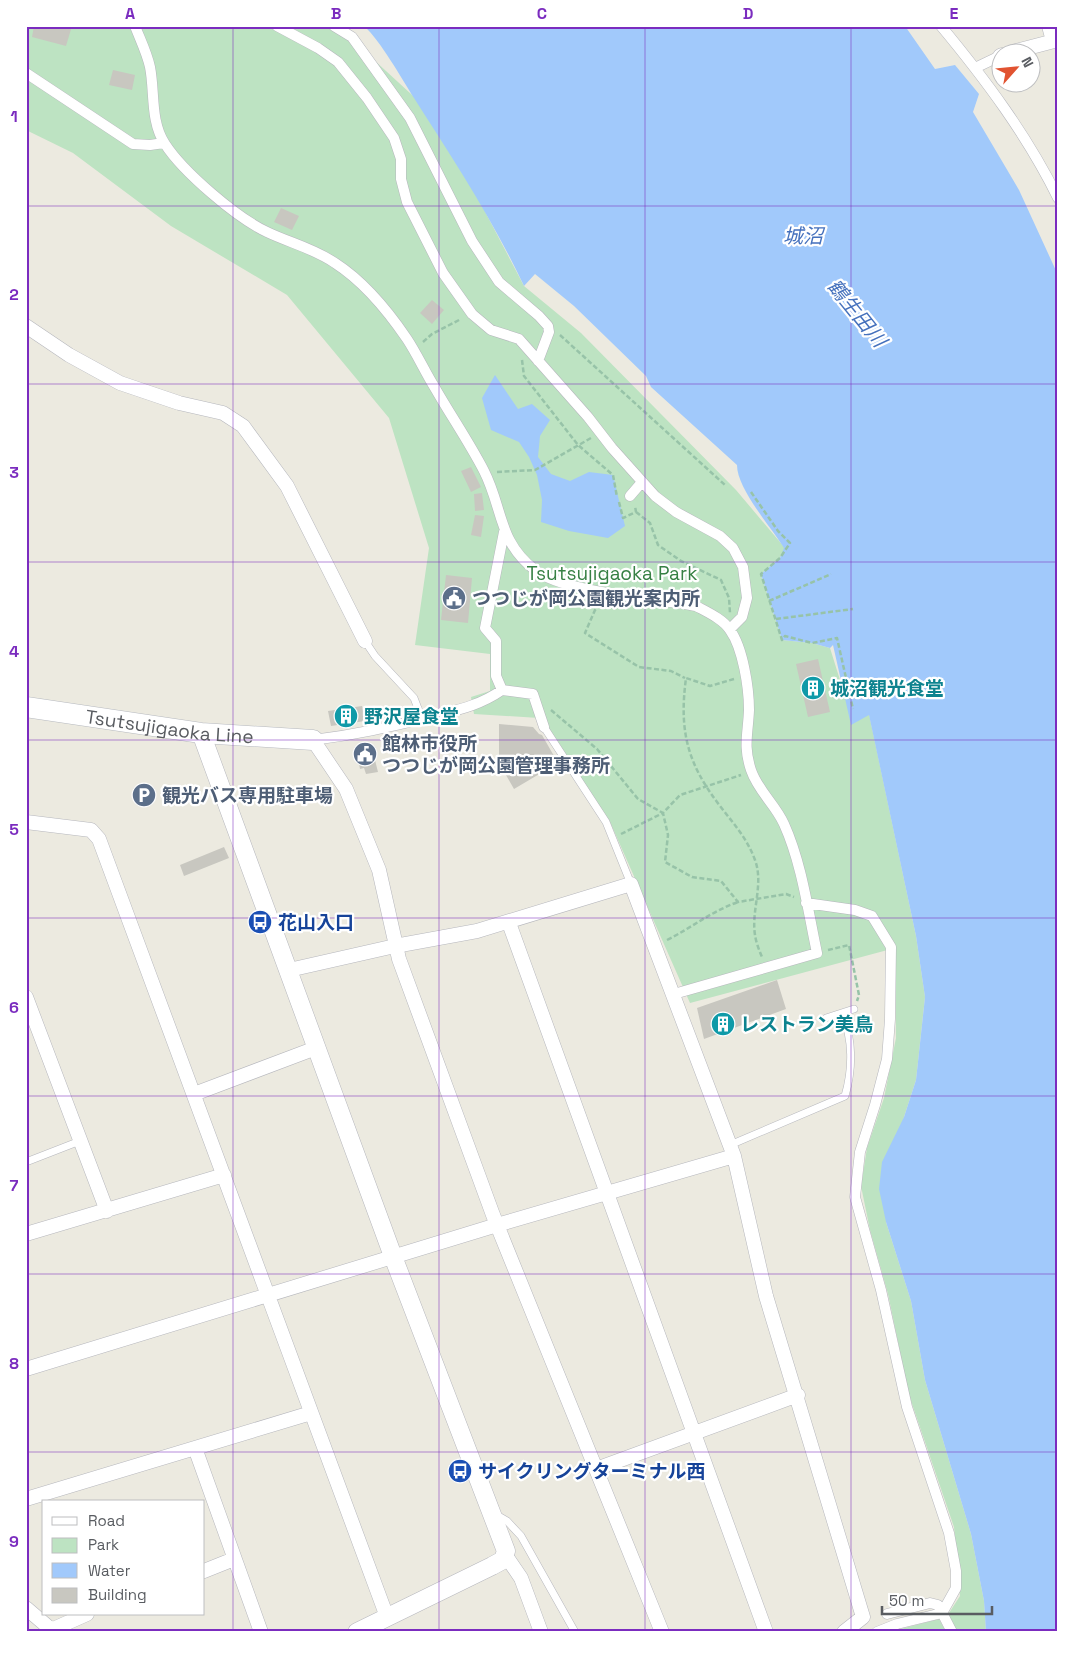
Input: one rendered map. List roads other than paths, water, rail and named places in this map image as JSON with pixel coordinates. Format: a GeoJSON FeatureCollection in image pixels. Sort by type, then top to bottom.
{"type":"FeatureCollection","features":[{"type":"Feature","properties":{"kind":"main road","name":"Tsutsujigaoka Line"},"geometry":{"type":"LineString","coordinates":[[26,707],[201,733],[313,740]]}},
{"type":"Feature","properties":{"kind":"street"},"geometry":{"type":"LineString","coordinates":[[135,26],[150,67],[152,99],[164,143],[186,169],[247,220],[266,232],[309,248],[335,263],[374,297],[406,338],[485,473],[504,532],[519,556],[536,571],[568,585],[696,606],[712,615],[730,629],[745,671],[749,712],[744,739],[752,772],[764,794],[777,811],[790,839],[816,953],[674,994]]}},
{"type":"Feature","properties":{"kind":"street"},"geometry":{"type":"LineString","coordinates":[[277,26],[318,48],[338,62],[363,92],[394,138],[401,159],[401,179],[407,202],[444,273],[472,314],[491,330],[519,339],[655,496],[676,512],[720,536],[739,558],[746,580],[747,598],[742,617],[730,629]]}},
{"type":"Feature","properties":{"kind":"street"},"geometry":{"type":"LineString","coordinates":[[334,26],[352,37],[410,118],[472,241],[499,282],[548,326],[549,332],[538,361]]}},
{"type":"Feature","properties":{"kind":"street"},"geometry":{"type":"LineString","coordinates":[[941,26],[976,68],[1030,146],[1058,198]]}},
{"type":"Feature","properties":{"kind":"street"},"geometry":{"type":"LineString","coordinates":[[1042,44],[1056,40],[1049,26]]}},
{"type":"Feature","properties":{"kind":"street"},"geometry":{"type":"LineString","coordinates":[[976,68],[992,61]]}},
{"type":"Feature","properties":{"kind":"street"},"geometry":{"type":"LineString","coordinates":[[26,73],[133,144],[150,145],[164,143]]}},
{"type":"Feature","properties":{"kind":"street"},"geometry":{"type":"LineString","coordinates":[[26,326],[69,355],[120,383],[179,403],[223,413],[244,426],[287,486],[365,641]]}},
{"type":"Feature","properties":{"kind":"street"},"geometry":{"type":"LineString","coordinates":[[630,496],[642,482]]}},
{"type":"Feature","properties":{"kind":"street"},"geometry":{"type":"LineString","coordinates":[[502,690],[496,676],[496,641],[485,628],[504,532]]}},
{"type":"Feature","properties":{"kind":"street"},"geometry":{"type":"LineString","coordinates":[[544,727],[533,694],[502,690],[484,702],[422,719],[359,735],[313,740],[346,789],[379,870],[392,924],[395,946],[497,1226],[662,1632]]}},
{"type":"Feature","properties":{"kind":"street"},"geometry":{"type":"LineString","coordinates":[[201,733],[394,1259],[506,1550],[506,1556],[521,1578],[541,1632]]}},
{"type":"Feature","properties":{"kind":"street"},"geometry":{"type":"LineString","coordinates":[[26,822],[91,830],[99,839],[387,1617]]}},
{"type":"Feature","properties":{"kind":"street"},"geometry":{"type":"LineString","coordinates":[[289,970],[509,923],[631,884],[732,1151],[766,1296],[798,1395],[863,1617],[844,1632]]}},
{"type":"Feature","properties":{"kind":"street"},"geometry":{"type":"LineString","coordinates":[[806,903],[855,910],[872,916],[891,948],[890,1020],[887,1059],[860,1152],[856,1197],[881,1290],[907,1407],[949,1533],[956,1571],[956,1588],[942,1613],[877,1632]]}},
{"type":"Feature","properties":{"kind":"street"},"geometry":{"type":"LineString","coordinates":[[509,923],[766,1632]]}},
{"type":"Feature","properties":{"kind":"street"},"geometry":{"type":"LineString","coordinates":[[26,997],[106,1211]]}},
{"type":"Feature","properties":{"kind":"street"},"geometry":{"type":"LineString","coordinates":[[194,1094],[316,1048]]}},
{"type":"Feature","properties":{"kind":"street"},"geometry":{"type":"LineString","coordinates":[[26,1369],[608,1193],[732,1151]]}},
{"type":"Feature","properties":{"kind":"street"},"geometry":{"type":"LineString","coordinates":[[26,1234],[224,1175]]}},
{"type":"Feature","properties":{"kind":"street"},"geometry":{"type":"LineString","coordinates":[[596,1469],[798,1395]]}},
{"type":"Feature","properties":{"kind":"street"},"geometry":{"type":"LineString","coordinates":[[26,1499],[311,1413]]}},
{"type":"Feature","properties":{"kind":"street"},"geometry":{"type":"LineString","coordinates":[[194,1448],[261,1632]]}},
{"type":"Feature","properties":{"kind":"street"},"geometry":{"type":"LineString","coordinates":[[356,1632],[492,1566],[506,1556]]}},
{"type":"Feature","properties":{"kind":"street"},"geometry":{"type":"LineString","coordinates":[[205,1571],[234,1559]]}},
{"type":"Feature","properties":{"kind":"street"},"geometry":{"type":"LineString","coordinates":[[887,1614],[930,1603],[938,1605],[952,1632]]}},
{"type":"Feature","properties":{"kind":"street"},"geometry":{"type":"LineString","coordinates":[[26,1608],[53,1631],[83,1616]]}},
{"type":"Feature","properties":{"kind":"lane"},"geometry":{"type":"LineString","coordinates":[[365,641],[375,656],[414,698],[422,719]]}},
{"type":"Feature","properties":{"kind":"lane"},"geometry":{"type":"LineString","coordinates":[[544,727],[606,822],[631,884]]}},
{"type":"Feature","properties":{"kind":"lane"},"geometry":{"type":"LineString","coordinates":[[826,1018],[854,1009]]}},
{"type":"Feature","properties":{"kind":"lane"},"geometry":{"type":"LineString","coordinates":[[732,1151],[845,1096],[852,1071],[847,1026],[842,1013]]}},
{"type":"Feature","properties":{"kind":"lane"},"geometry":{"type":"LineString","coordinates":[[26,1162],[80,1141]]}},
{"type":"Feature","properties":{"kind":"lane"},"geometry":{"type":"LineString","coordinates":[[490,1511],[507,1521],[521,1536],[575,1632]]}},
{"type":"Feature","properties":{"kind":"water","name":"城沼"},"geometry":{"type":"Polygon","coordinates":[[[364,26],[905,26],[935,69],[955,65],[979,94],[973,112],[1019,190],[1058,275],[1058,1632],[986,1632],[984,1601],[971,1534],[925,1380],[911,1301],[886,1222],[879,1189],[882,1162],[904,1117],[916,1080],[925,997],[916,936],[869,715],[851,725],[833,645],[830,648],[812,643],[782,640],[761,574],[780,558],[784,548],[748,496],[738,475],[737,465],[651,387],[646,376],[574,306],[535,274],[524,286],[499,237],[458,167],[377,40],[364,26]]]}},
{"type":"Feature","properties":{"kind":"water"},"geometry":{"type":"Polygon","coordinates":[[[495,375],[518,409],[532,404],[550,420],[540,436],[538,457],[551,474],[570,481],[589,472],[613,475],[625,526],[608,538],[569,531],[541,522],[542,500],[537,475],[529,457],[519,442],[491,430],[482,398],[495,375]]]}},
{"type":"Feature","properties":{"kind":"place","name":"つつじが岡公園観光案内所"},"geometry":{"type":"Point","coordinates":[454,598]}},
{"type":"Feature","properties":{"kind":"place","name":"城沼観光食堂"},"geometry":{"type":"Point","coordinates":[813,688]}},
{"type":"Feature","properties":{"kind":"place","name":"野沢屋食堂"},"geometry":{"type":"Point","coordinates":[346,716]}},
{"type":"Feature","properties":{"kind":"place","name":"館林市役所 つつじが岡公園管理事務所"},"geometry":{"type":"Point","coordinates":[365,754]}},
{"type":"Feature","properties":{"kind":"place","name":"観光バス専用駐車場"},"geometry":{"type":"Point","coordinates":[144,795]}},
{"type":"Feature","properties":{"kind":"place","name":"花山入口"},"geometry":{"type":"Point","coordinates":[260,922]}},
{"type":"Feature","properties":{"kind":"place","name":"レストラン美鳥"},"geometry":{"type":"Point","coordinates":[723,1024]}},
{"type":"Feature","properties":{"kind":"place","name":"サイクリングターミナル西"},"geometry":{"type":"Point","coordinates":[460,1471]}},
{"type":"Feature","properties":{"kind":"water label","name":"鶴生田川"},"geometry":{"type":"Point","coordinates":[857,313]}},
{"type":"Feature","properties":{"kind":"park label","name":"Tsutsujigaoka Park"},"geometry":{"type":"Point","coordinates":[612,573]}}]}
